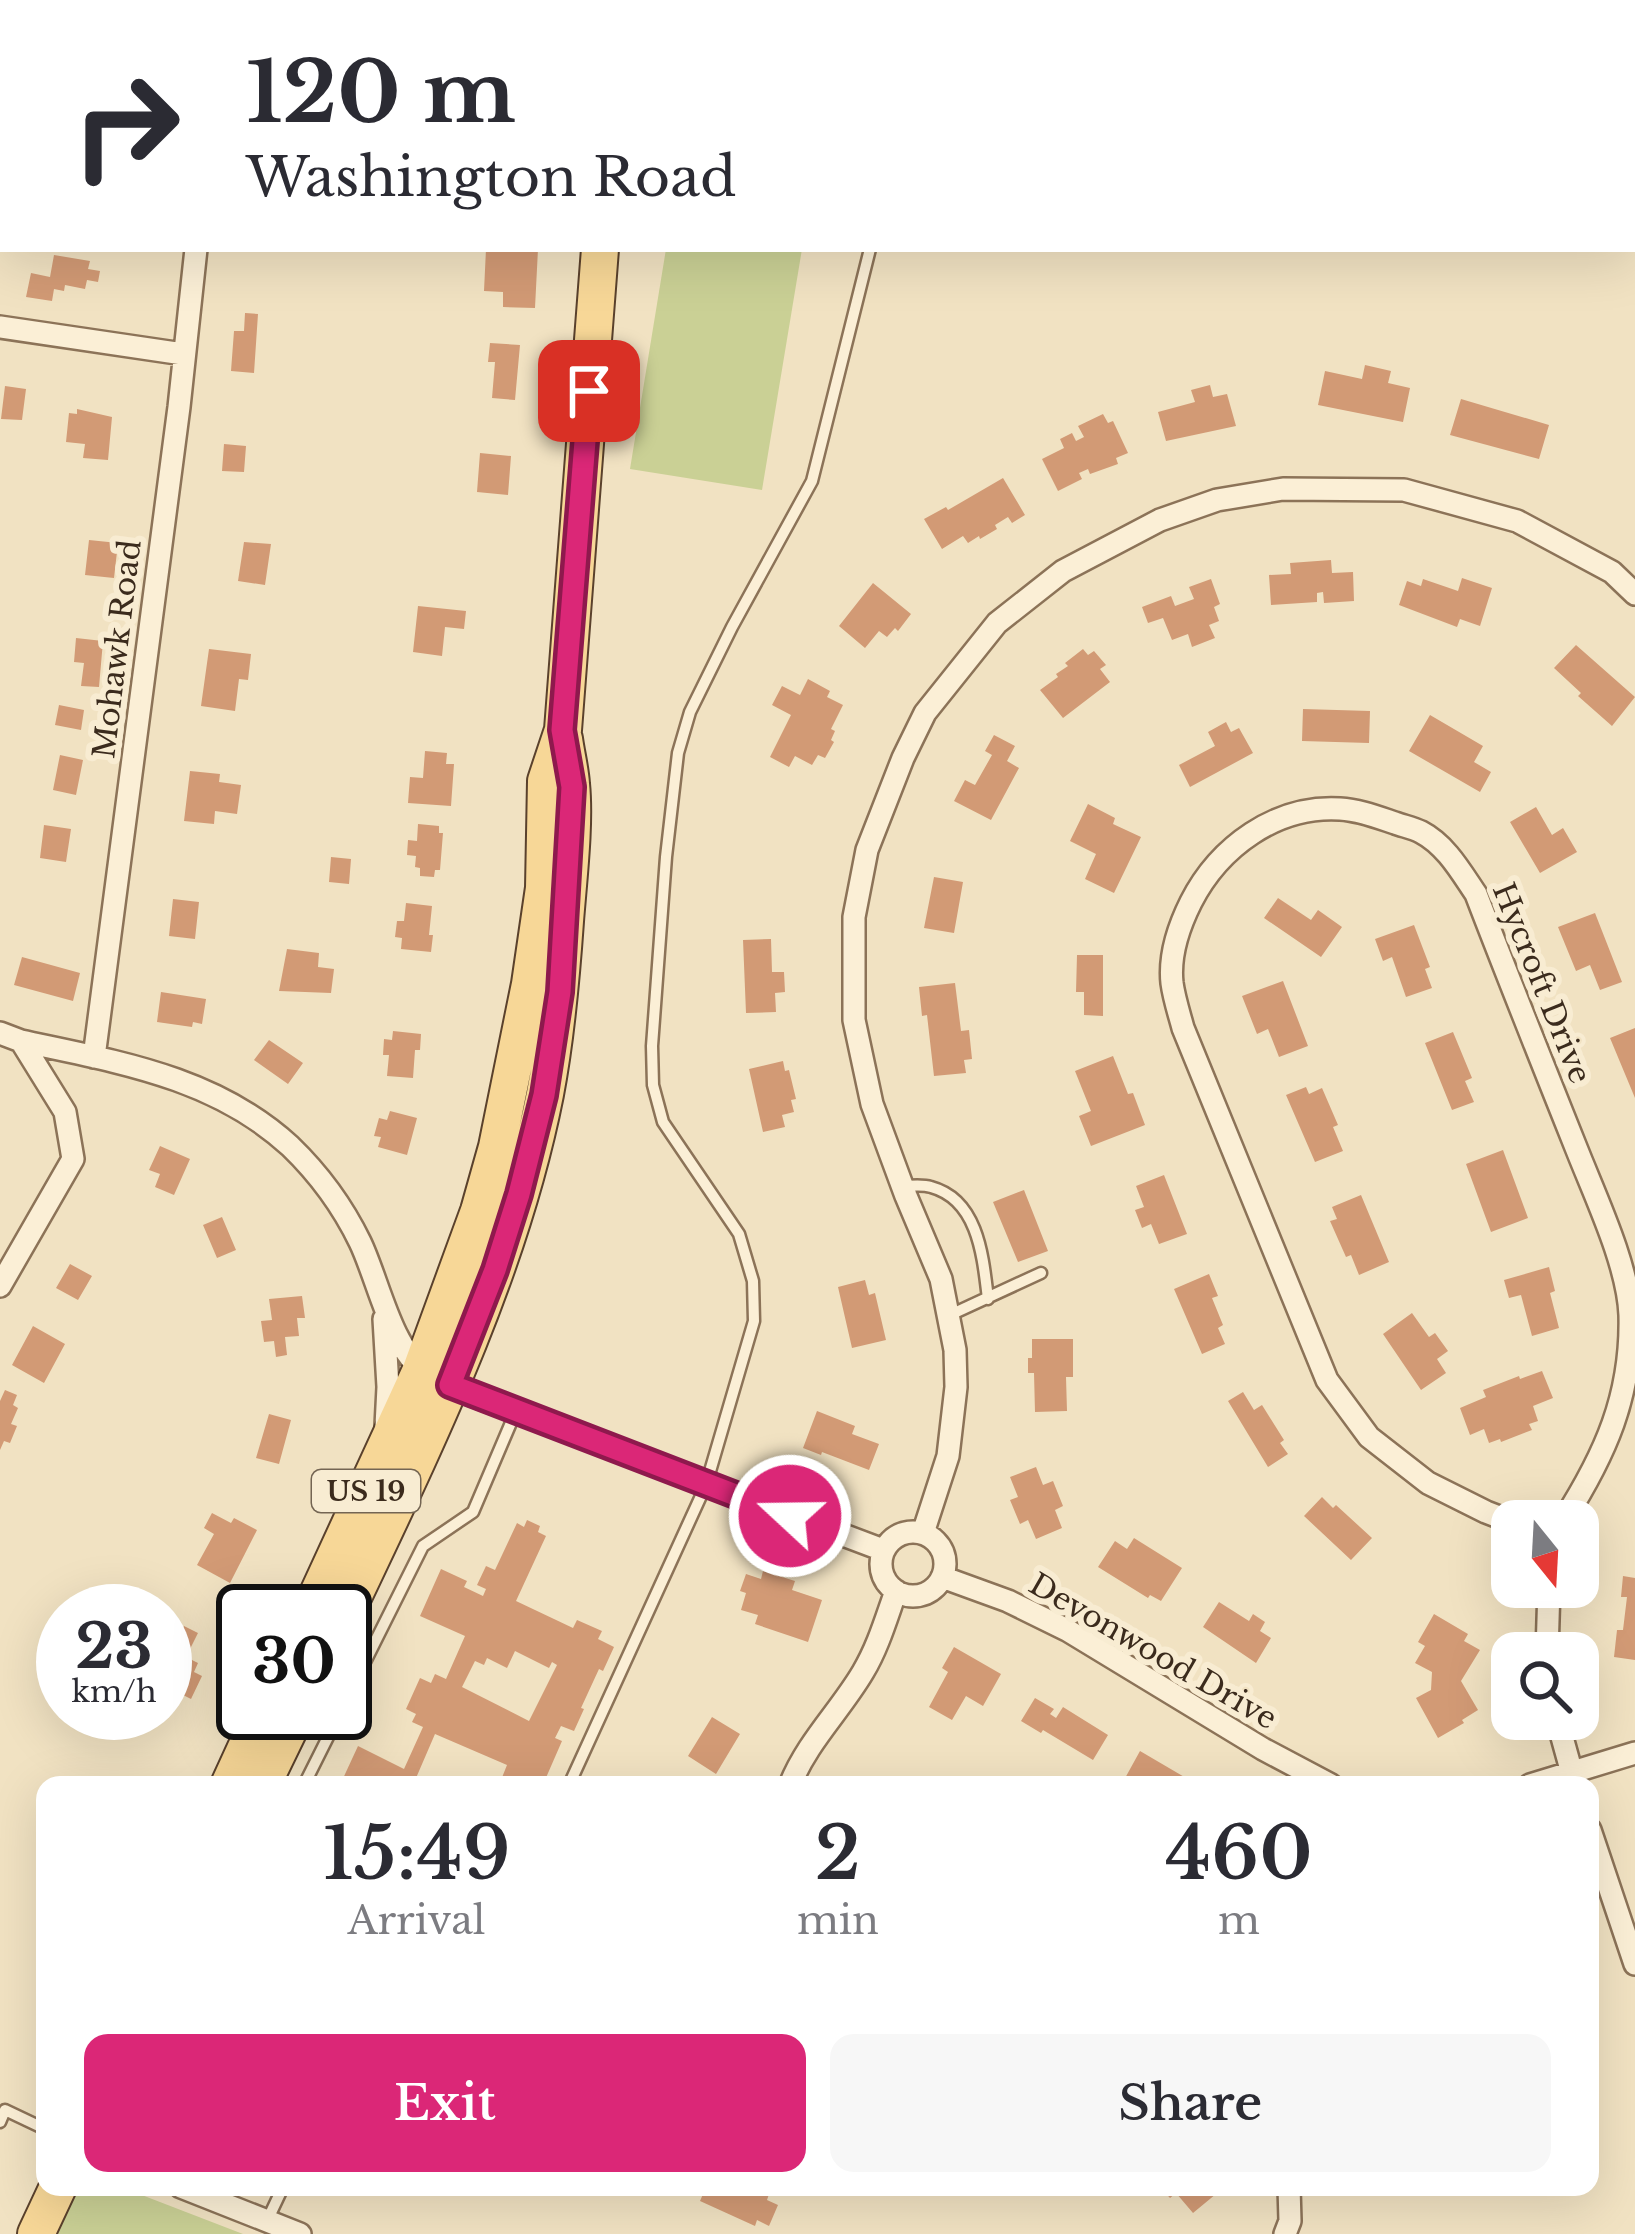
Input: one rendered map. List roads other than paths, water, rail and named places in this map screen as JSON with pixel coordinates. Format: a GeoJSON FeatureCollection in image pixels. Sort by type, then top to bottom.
{"type":"FeatureCollection","features":[{"type":"Feature","properties":{"kind":"main road","name":"US 19"},"geometry":{"type":"LineString","coordinates":[[356,1584],[435,1378],[457,1277],[497,1147],[528,994],[542,902],[546,781],[562,730],[600,252]]}},
{"type":"Feature","properties":{"kind":"main road","name":"US 19"},"geometry":{"type":"LineString","coordinates":[[322,1584],[382,1454],[435,1378]]}},
{"type":"Feature","properties":{"kind":"main road"},"geometry":{"type":"LineString","coordinates":[[233,1776],[250,1740]]}},
{"type":"Feature","properties":{"kind":"main road"},"geometry":{"type":"LineString","coordinates":[[266,1776],[284,1740]]}},
{"type":"Feature","properties":{"kind":"main road"},"geometry":{"type":"LineString","coordinates":[[36,2234],[54,2196]]}},
{"type":"Feature","properties":{"kind":"street","name":"Mohawk Road"},"geometry":{"type":"LineString","coordinates":[[94,1057],[196,252]]}},
{"type":"Feature","properties":{"kind":"street"},"geometry":{"type":"LineString","coordinates":[[0,327],[183,354]]}},
{"type":"Feature","properties":{"kind":"street"},"geometry":{"type":"LineString","coordinates":[[923,1533],[947,1456],[956,1369],[941,1279],[872,1105],[854,1020],[854,917],[867,850],[925,713],[997,623],[1063,571],[1160,520],[1216,500],[1283,489],[1404,490],[1516,521],[1612,572],[1635,594]]}},
{"type":"Feature","properties":{"kind":"street","name":"Hycroft Drive"},"geometry":{"type":"LineString","coordinates":[[1491,1514],[1429,1483],[1369,1437],[1327,1380],[1183,1028],[1172,982],[1182,920],[1199,886],[1233,845],[1274,821],[1309,811],[1341,809],[1423,832],[1453,859],[1476,894],[1616,1247],[1630,1312],[1627,1373],[1613,1430],[1576,1500]]}},
{"type":"Feature","properties":{"kind":"street"},"geometry":{"type":"LineString","coordinates":[[10,1037],[198,1087],[270,1129],[313,1171],[350,1221],[398,1335],[435,1378],[884,1550]]}},
{"type":"Feature","properties":{"kind":"street"},"geometry":{"type":"LineString","coordinates":[[0,1286],[73,1160],[64,1112],[10,1037]]}},
{"type":"Feature","properties":{"kind":"street"},"geometry":{"type":"LineString","coordinates":[[382,1295],[388,1387],[382,1454]]}},
{"type":"Feature","properties":{"kind":"street"},"geometry":{"type":"LineString","coordinates":[[904,1532],[923,1533],[940,1546],[945,1566],[942,1577],[928,1592],[896,1592],[881,1568],[884,1550],[904,1532]]}},
{"type":"Feature","properties":{"kind":"street","name":"Devonwood Drive"},"geometry":{"type":"LineString","coordinates":[[942,1577],[1008,1601],[1067,1630],[1314,1776]]}},
{"type":"Feature","properties":{"kind":"street"},"geometry":{"type":"LineString","coordinates":[[794,1776],[861,1676],[896,1592]]}},
{"type":"Feature","properties":{"kind":"street"},"geometry":{"type":"LineString","coordinates":[[1563,1740],[1572,1776]]}},
{"type":"Feature","properties":{"kind":"street"},"geometry":{"type":"LineString","coordinates":[[1580,1776],[1635,1753]]}},
{"type":"Feature","properties":{"kind":"street"},"geometry":{"type":"LineString","coordinates":[[1599,1857],[1635,1964]]}},
{"type":"Feature","properties":{"kind":"street"},"geometry":{"type":"LineString","coordinates":[[204,2196],[300,2234]]}},
{"type":"Feature","properties":{"kind":"street"},"geometry":{"type":"LineString","coordinates":[[1285,2234],[1289,2196]]}},
{"type":"Feature","properties":{"kind":"lane"},"geometry":{"type":"LineString","coordinates":[[573,1776],[706,1485],[754,1321],[755,1295],[739,1234],[663,1122],[652,1085],[678,753],[690,712],[718,652],[812,481],[869,252]]}},
{"type":"Feature","properties":{"kind":"lane"},"geometry":{"type":"LineString","coordinates":[[902,1186],[928,1186],[951,1196],[971,1219],[983,1258],[988,1299]]}},
{"type":"Feature","properties":{"kind":"lane"},"geometry":{"type":"LineString","coordinates":[[950,1316],[1041,1273]]}},
{"type":"Feature","properties":{"kind":"lane"},"geometry":{"type":"LineString","coordinates":[[372,1647],[422,1546],[473,1513],[516,1411]]}},
{"type":"Feature","properties":{"kind":"lane"},"geometry":{"type":"LineString","coordinates":[[308,1776],[326,1740]]}},
{"type":"Feature","properties":{"kind":"lane"},"geometry":{"type":"LineString","coordinates":[[0,2122],[5,2110],[36,2125]]}},
{"type":"Feature","properties":{"kind":"lane"},"geometry":{"type":"LineString","coordinates":[[268,2221],[279,2196]]}}]}
